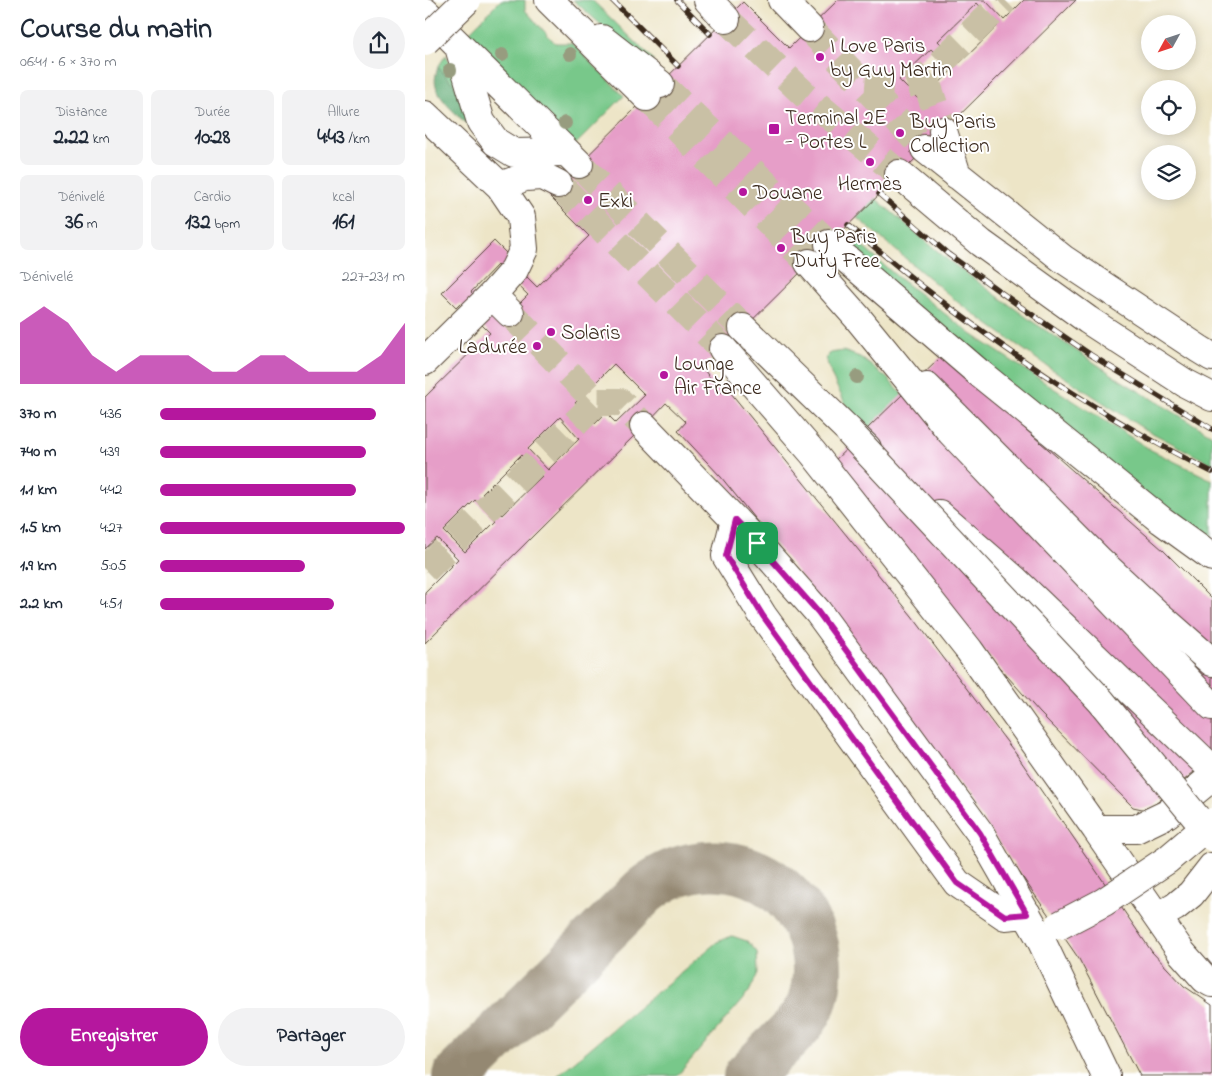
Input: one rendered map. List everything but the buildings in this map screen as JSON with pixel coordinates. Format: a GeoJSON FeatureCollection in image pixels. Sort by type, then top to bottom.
{"type":"FeatureCollection","features":[{"type":"Feature","properties":{"kind":"main road"},"geometry":{"type":"LineString","coordinates":[[425,41],[467,0]]}},
{"type":"Feature","properties":{"kind":"main road"},"geometry":{"type":"LineString","coordinates":[[550,0],[654,90]]}},
{"type":"Feature","properties":{"kind":"main road"},"geometry":{"type":"LineString","coordinates":[[782,0],[809,28]]}},
{"type":"Feature","properties":{"kind":"main road"},"geometry":{"type":"LineString","coordinates":[[425,12],[573,158],[514,153],[496,142],[481,122],[459,47]]}},
{"type":"Feature","properties":{"kind":"main road"},"geometry":{"type":"LineString","coordinates":[[425,115],[500,186],[521,217],[524,249],[501,304],[425,361]]}},
{"type":"Feature","properties":{"kind":"main road"},"geometry":{"type":"LineString","coordinates":[[934,140],[957,175],[1063,259],[1212,357]]}},
{"type":"Feature","properties":{"kind":"main road"},"geometry":{"type":"LineString","coordinates":[[899,174],[981,243],[1081,315],[1185,383],[1212,398]]}},
{"type":"Feature","properties":{"kind":"main road"},"geometry":{"type":"LineString","coordinates":[[500,186],[525,177],[542,176],[558,184]]}},
{"type":"Feature","properties":{"kind":"main road"},"geometry":{"type":"LineString","coordinates":[[829,244],[978,372],[1161,520],[1212,557]]}},
{"type":"Feature","properties":{"kind":"main road"},"geometry":{"type":"LineString","coordinates":[[809,263],[857,317],[951,432],[1212,706]]}},
{"type":"Feature","properties":{"kind":"main road"},"geometry":{"type":"LineString","coordinates":[[857,317],[1100,561],[1212,662]]}},
{"type":"Feature","properties":{"kind":"main road"},"geometry":{"type":"LineString","coordinates":[[743,328],[849,432],[923,500],[1015,580],[1212,769]]}},
{"type":"Feature","properties":{"kind":"main road"},"geometry":{"type":"LineString","coordinates":[[723,348],[813,453],[969,650],[1182,953],[1205,979],[1212,983]]}},
{"type":"Feature","properties":{"kind":"main road"},"geometry":{"type":"LineString","coordinates":[[644,426],[757,543],[818,612],[980,833],[1042,925],[1106,1076]]}},
{"type":"Feature","properties":{"kind":"main road"},"geometry":{"type":"LineString","coordinates":[[849,432],[1103,704],[1212,837]]}},
{"type":"Feature","properties":{"kind":"main road"},"geometry":{"type":"LineString","coordinates":[[1042,502],[1087,535],[1212,649]]}},
{"type":"Feature","properties":{"kind":"main road"},"geometry":{"type":"LineString","coordinates":[[735,520],[726,556],[763,616],[957,883],[1005,916],[1042,925],[1104,902],[1167,860],[1212,822]]}},
{"type":"Feature","properties":{"kind":"main road"},"geometry":{"type":"LineString","coordinates":[[1103,704],[1110,724],[1212,850]]}},
{"type":"Feature","properties":{"kind":"main road"},"geometry":{"type":"LineString","coordinates":[[1096,829],[1136,829],[1167,814],[1212,777]]}},
{"type":"Feature","properties":{"kind":"main road"},"geometry":{"type":"LineString","coordinates":[[1157,917],[1175,907],[1191,894],[1212,867]]}},
{"type":"Feature","properties":{"kind":"green space"},"geometry":{"type":"Polygon","coordinates":[[[501,0],[525,0],[525,10],[555,43],[572,43],[624,96],[575,145],[465,36],[501,0]]]}},
{"type":"Feature","properties":{"kind":"green space"},"geometry":{"type":"Polygon","coordinates":[[[573,0],[592,0],[654,60],[648,66],[573,0]]]}},
{"type":"Feature","properties":{"kind":"green space"},"geometry":{"type":"Polygon","coordinates":[[[446,55],[455,73],[468,112],[454,85],[438,67],[446,55]]]}},
{"type":"Feature","properties":{"kind":"green space"},"geometry":{"type":"Polygon","coordinates":[[[438,67],[454,85],[479,135],[455,112],[439,93],[435,82],[438,67]]]}},
{"type":"Feature","properties":{"kind":"green space"},"geometry":{"type":"Polygon","coordinates":[[[875,198],[948,260],[1033,322],[1122,381],[1212,435],[1212,464],[1141,427],[1041,362],[960,304],[856,217],[875,198]]]}},
{"type":"Feature","properties":{"kind":"green space"},"geometry":{"type":"Polygon","coordinates":[[[843,230],[900,279],[971,334],[1151,450],[1212,480],[1212,543],[1095,455],[834,239],[843,230]]]}},
{"type":"Feature","properties":{"kind":"green space"},"geometry":{"type":"Polygon","coordinates":[[[843,351],[860,357],[887,378],[1002,500],[974,527],[847,407],[832,377],[826,359],[830,353],[843,351]]]}},
{"type":"Feature","properties":{"kind":"green space"},"geometry":{"type":"Polygon","coordinates":[[[732,936],[747,941],[757,952],[758,973],[749,992],[677,1076],[557,1076],[717,942],[732,936]]]}},
{"type":"Feature","properties":{"kind":"taxiway"},"geometry":{"type":"LineString","coordinates":[[457,1076],[644,891],[667,876],[691,868],[716,866],[740,869],[763,878],[783,893],[800,913],[812,938],[816,953],[816,986],[812,1002],[806,1014],[748,1076]]}},
{"type":"Feature","properties":{"kind":"tunnel"},"geometry":{"type":"LineString","coordinates":[[865,87],[893,89],[925,78],[1005,0]]}},
{"type":"Feature","properties":{"kind":"tunnel"},"geometry":{"type":"LineString","coordinates":[[726,19],[805,95],[899,174]]}},
{"type":"Feature","properties":{"kind":"tunnel"},"geometry":{"type":"LineString","coordinates":[[809,28],[925,149]]}},
{"type":"Feature","properties":{"kind":"tunnel"},"geometry":{"type":"LineString","coordinates":[[925,78],[943,131]]}},
{"type":"Feature","properties":{"kind":"tunnel"},"geometry":{"type":"LineString","coordinates":[[660,84],[829,244]]}},
{"type":"Feature","properties":{"kind":"tunnel"},"geometry":{"type":"LineString","coordinates":[[647,97],[809,263]]}},
{"type":"Feature","properties":{"kind":"tunnel"},"geometry":{"type":"LineString","coordinates":[[579,164],[743,328]]}},
{"type":"Feature","properties":{"kind":"tunnel"},"geometry":{"type":"LineString","coordinates":[[558,184],[723,349]]}},
{"type":"Feature","properties":{"kind":"tunnel"},"geometry":{"type":"LineString","coordinates":[[510,313],[597,402],[620,402],[644,426]]}},
{"type":"Feature","properties":{"kind":"tunnel"},"geometry":{"type":"LineString","coordinates":[[425,570],[597,402]]}},
{"type":"Feature","properties":{"kind":"railway"},"geometry":{"type":"LineString","coordinates":[[612,0],[678,66]]}},
{"type":"Feature","properties":{"kind":"railway"},"geometry":{"type":"LineString","coordinates":[[677,0],[710,34]]}},
{"type":"Feature","properties":{"kind":"railway"},"geometry":{"type":"LineString","coordinates":[[879,194],[948,254],[1021,307],[1091,355],[1212,429]]}},
{"type":"Feature","properties":{"kind":"railway"},"geometry":{"type":"LineString","coordinates":[[848,225],[927,290],[1030,365],[1101,411],[1174,453],[1212,472]]}},
{"type":"Feature","properties":{"kind":"place","name":"I Love Paris by Guy Martin"},"geometry":{"type":"Point","coordinates":[820,57]}},
{"type":"Feature","properties":{"kind":"place","name":"Terminal 2E - Portes L"},"geometry":{"type":"Point","coordinates":[774,129]}},
{"type":"Feature","properties":{"kind":"place","name":"Buy Paris Collection"},"geometry":{"type":"Point","coordinates":[900,133]}},
{"type":"Feature","properties":{"kind":"place","name":"Hermès"},"geometry":{"type":"Point","coordinates":[870,162]}},
{"type":"Feature","properties":{"kind":"place","name":"Douane"},"geometry":{"type":"Point","coordinates":[743,192]}},
{"type":"Feature","properties":{"kind":"place","name":"Exki"},"geometry":{"type":"Point","coordinates":[588,200]}},
{"type":"Feature","properties":{"kind":"place","name":"Buy Paris Duty Free"},"geometry":{"type":"Point","coordinates":[781,248]}},
{"type":"Feature","properties":{"kind":"place","name":"Solaris"},"geometry":{"type":"Point","coordinates":[551,332]}},
{"type":"Feature","properties":{"kind":"place","name":"Ladurée"},"geometry":{"type":"Point","coordinates":[537,346]}},
{"type":"Feature","properties":{"kind":"place","name":"Lounge Air France"},"geometry":{"type":"Point","coordinates":[664,375]}},
{"type":"Feature","properties":{"kind":"route"},"geometry":{"type":"LineString","coordinates":[[735,520],[757,543],[818,612],[980,833],[1027,914],[1005,916],[957,883],[763,616],[726,556],[735,520]]}}]}
